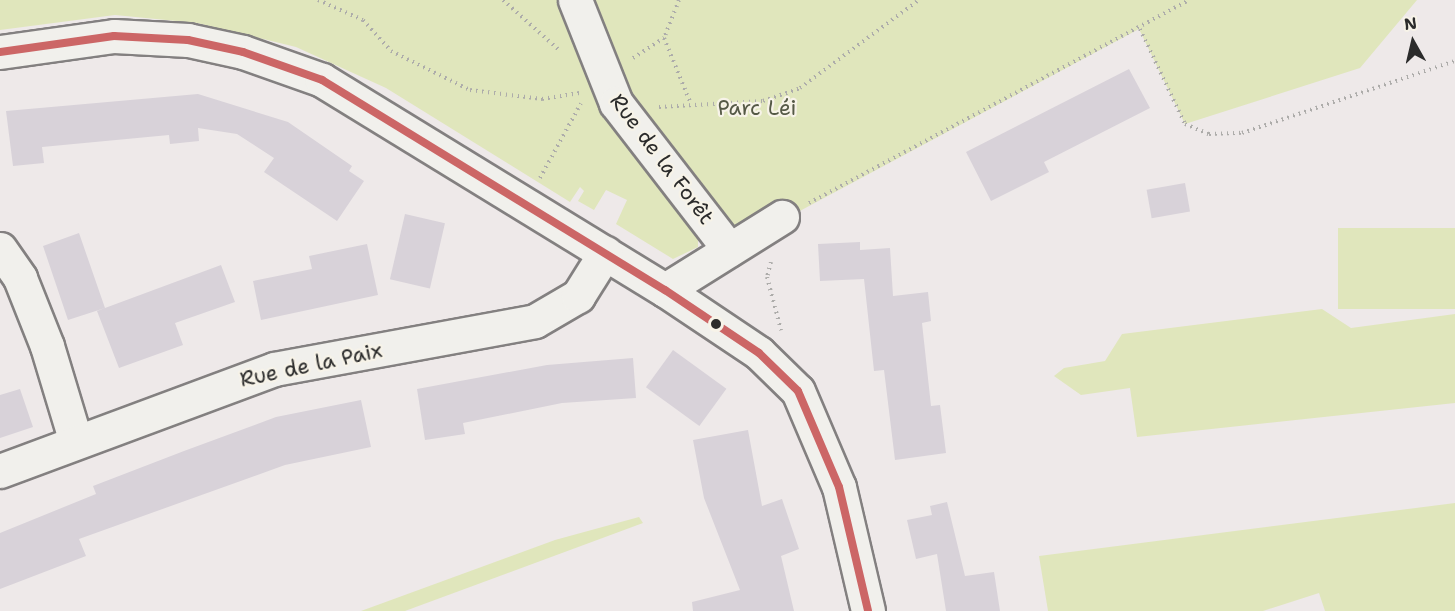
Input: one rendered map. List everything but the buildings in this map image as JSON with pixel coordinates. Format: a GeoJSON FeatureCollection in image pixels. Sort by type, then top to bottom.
{"type":"FeatureCollection","features":[{"type":"Feature","properties":{"kind":"street","name":"Rue de la Forêt"},"geometry":{"type":"LineString","coordinates":[[575,0],[602,91],[729,249]]}},
{"type":"Feature","properties":{"kind":"street"},"geometry":{"type":"LineString","coordinates":[[0,52],[114,36],[188,40],[243,52],[332,85],[665,290],[759,353],[798,391],[839,487],[868,611]]}},
{"type":"Feature","properties":{"kind":"street"},"geometry":{"type":"LineString","coordinates":[[665,290],[782,217]]}},
{"type":"Feature","properties":{"kind":"street"},"geometry":{"type":"LineString","coordinates":[[0,249],[20,278],[43,337],[76,442]]}},
{"type":"Feature","properties":{"kind":"street","name":"Rue de la Paix"},"geometry":{"type":"LineString","coordinates":[[0,471],[274,369],[535,321],[578,296],[605,253]]}},
{"type":"Feature","properties":{"kind":"path"},"geometry":{"type":"LineString","coordinates":[[318,0],[363,20],[391,51],[470,90],[542,99],[602,91],[691,104],[763,101],[800,88],[919,0]]}},
{"type":"Feature","properties":{"kind":"path"},"geometry":{"type":"LineString","coordinates":[[503,0],[602,91]]}},
{"type":"Feature","properties":{"kind":"path"},"geometry":{"type":"LineString","coordinates":[[679,0],[664,38],[691,104]]}},
{"type":"Feature","properties":{"kind":"path"},"geometry":{"type":"LineString","coordinates":[[782,217],[1140,29],[1189,0]]}},
{"type":"Feature","properties":{"kind":"path"},"geometry":{"type":"LineString","coordinates":[[1140,29],[1185,124],[1209,134],[1242,133],[1455,61]]}},
{"type":"Feature","properties":{"kind":"path"},"geometry":{"type":"LineString","coordinates":[[525,203],[602,91]]}},
{"type":"Feature","properties":{"kind":"path"},"geometry":{"type":"LineString","coordinates":[[773,257],[767,277],[783,338]]}},
{"type":"Feature","properties":{"kind":"green space","name":"Parc Léi"},"geometry":{"type":"Polygon","coordinates":[[[0,0],[1417,0],[1360,68],[1185,124],[1139,29],[729,249],[698,230],[698,247],[673,259],[616,224],[627,200],[606,190],[594,210],[578,201],[584,191],[580,187],[570,202],[386,88],[296,47],[197,23],[115,15],[0,30],[0,0]]]}},
{"type":"Feature","properties":{"kind":"green space"},"geometry":{"type":"Polygon","coordinates":[[[1338,228],[1455,228],[1455,309],[1338,309],[1338,228]]]}},
{"type":"Feature","properties":{"kind":"green space"},"geometry":{"type":"Polygon","coordinates":[[[1322,309],[1351,328],[1455,314],[1455,403],[1137,437],[1130,388],[1081,395],[1054,376],[1064,368],[1105,361],[1122,334],[1322,309]]]}},
{"type":"Feature","properties":{"kind":"green space"},"geometry":{"type":"Polygon","coordinates":[[[1455,503],[1455,611],[1325,611],[1319,593],[1263,611],[1048,611],[1039,556],[1455,503]]]}},
{"type":"Feature","properties":{"kind":"green space"},"geometry":{"type":"Polygon","coordinates":[[[639,517],[643,523],[405,611],[361,611],[555,540],[639,517]]]}},
{"type":"Feature","properties":{"kind":"transit line"},"geometry":{"type":"LineString","coordinates":[[0,52],[114,36],[188,40],[243,52],[322,80],[665,290],[759,353],[798,391],[839,487],[868,611]]}}]}
